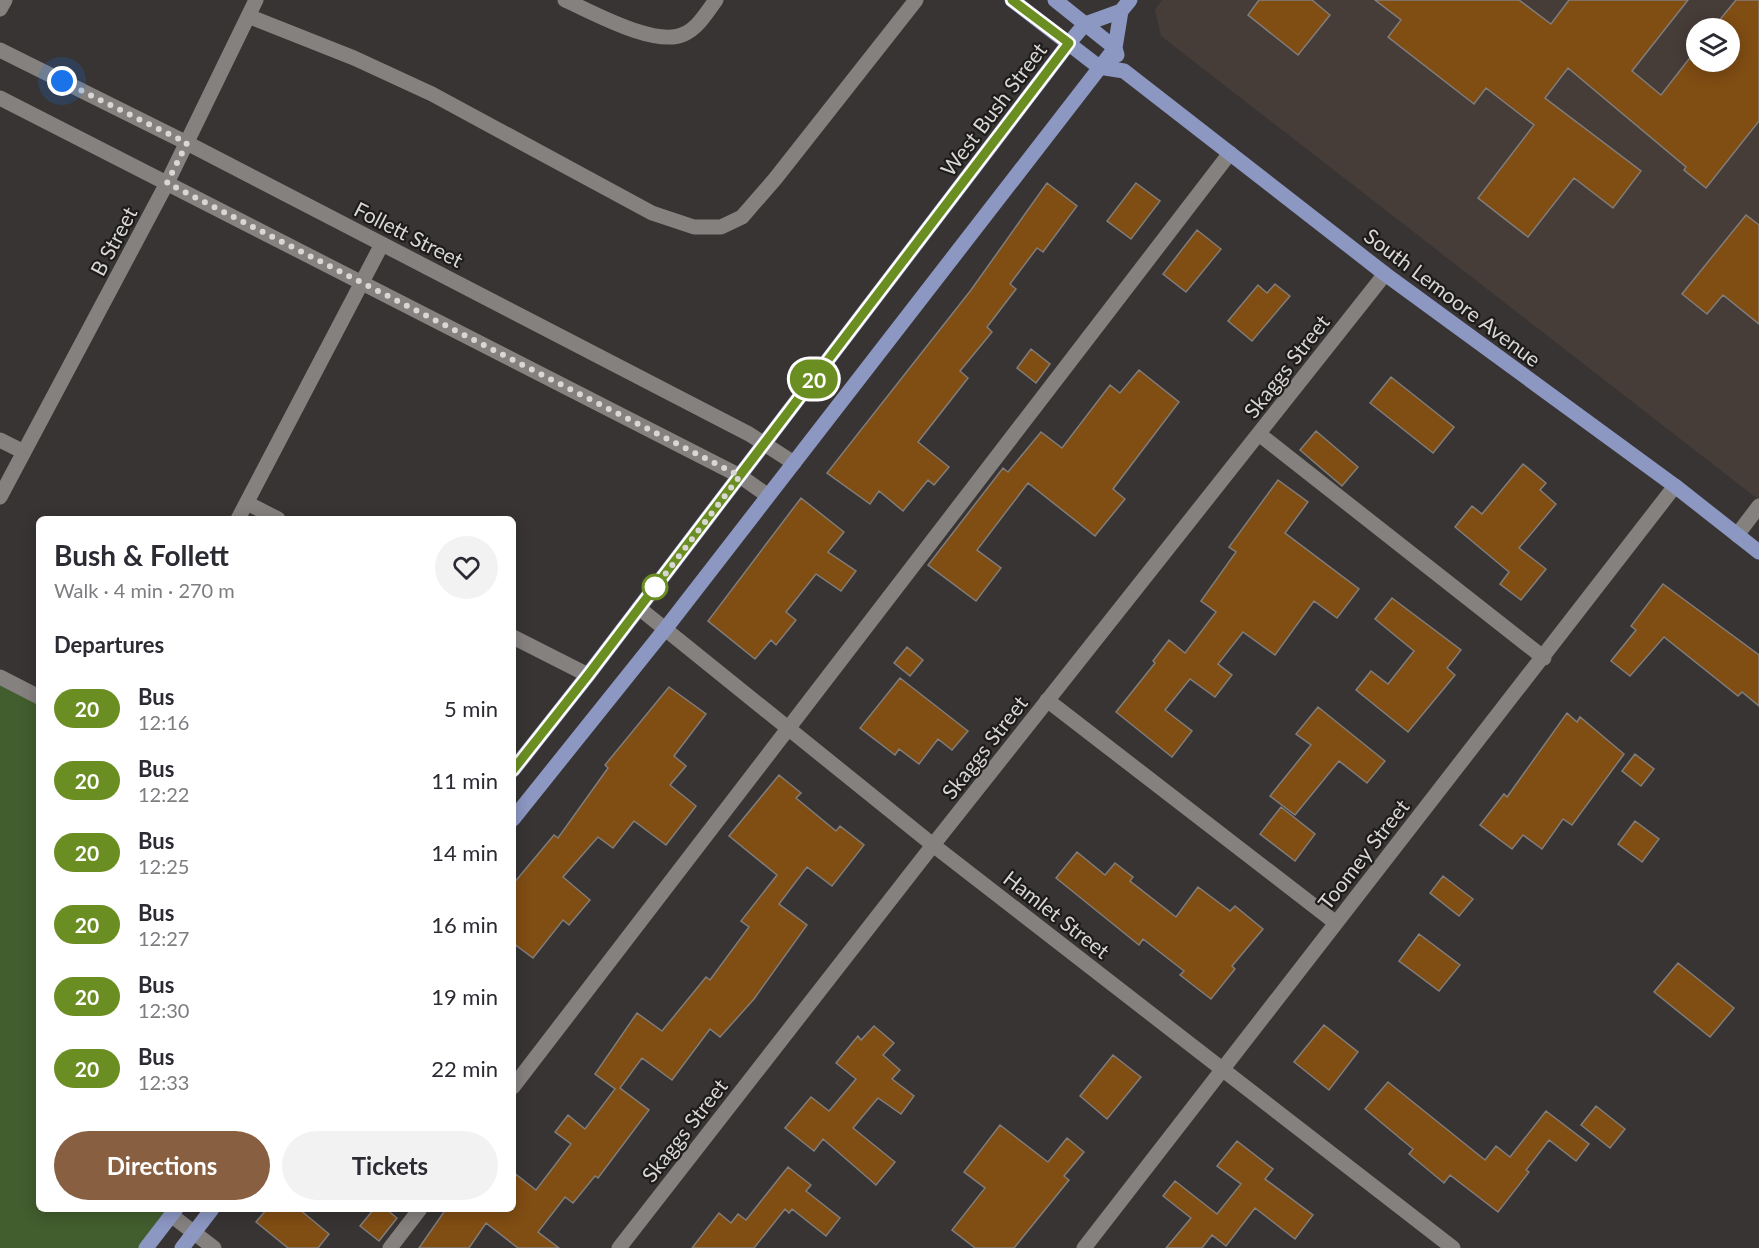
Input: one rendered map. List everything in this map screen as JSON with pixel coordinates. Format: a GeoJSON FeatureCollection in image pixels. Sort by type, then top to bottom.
{"type":"FeatureCollection","features":[{"type":"Feature","properties":{"kind":"main road"},"geometry":{"type":"LineString","coordinates":[[1011,0],[1099,67],[1124,71]]}},
{"type":"Feature","properties":{"kind":"main road"},"geometry":{"type":"LineString","coordinates":[[1055,0],[1115,48],[1124,71]]}},
{"type":"Feature","properties":{"kind":"main road"},"geometry":{"type":"LineString","coordinates":[[1085,24],[1126,6]]}},
{"type":"Feature","properties":{"kind":"main road"},"geometry":{"type":"LineString","coordinates":[[516,815],[666,628],[1115,48],[1126,6]]}},
{"type":"Feature","properties":{"kind":"main road","name":"West Bush Street"},"geometry":{"type":"LineString","coordinates":[[516,766],[1085,24]]}},
{"type":"Feature","properties":{"kind":"main road","name":"South Lemoore Avenue"},"geometry":{"type":"LineString","coordinates":[[1124,71],[1385,274],[1675,486],[1759,552]]}},
{"type":"Feature","properties":{"kind":"main road"},"geometry":{"type":"LineString","coordinates":[[146,1248],[174,1212]]}},
{"type":"Feature","properties":{"kind":"main road"},"geometry":{"type":"LineString","coordinates":[[182,1248],[210,1212]]}},
{"type":"Feature","properties":{"kind":"street"},"geometry":{"type":"LineString","coordinates":[[0,9],[5,0]]}},
{"type":"Feature","properties":{"kind":"street","name":"B Street"},"geometry":{"type":"LineString","coordinates":[[0,497],[167,183],[256,0]]}},
{"type":"Feature","properties":{"kind":"street"},"geometry":{"type":"LineString","coordinates":[[565,0],[653,36],[669,38],[691,30],[716,0]]}},
{"type":"Feature","properties":{"kind":"street"},"geometry":{"type":"LineString","coordinates":[[248,16],[354,58],[432,94],[652,213],[694,227],[722,227],[742,217],[775,179],[916,0]]}},
{"type":"Feature","properties":{"kind":"street","name":"Follett Street"},"geometry":{"type":"LineString","coordinates":[[0,50],[187,143],[766,442],[794,463]]}},
{"type":"Feature","properties":{"kind":"street"},"geometry":{"type":"LineString","coordinates":[[0,98],[740,476],[767,495]]}},
{"type":"Feature","properties":{"kind":"street"},"geometry":{"type":"LineString","coordinates":[[516,1083],[1230,153]]}},
{"type":"Feature","properties":{"kind":"street"},"geometry":{"type":"LineString","coordinates":[[240,516],[360,281],[382,244]]}},
{"type":"Feature","properties":{"kind":"street","name":"Skaggs Street"},"geometry":{"type":"LineString","coordinates":[[619,1248],[1047,700],[1385,274]]}},
{"type":"Feature","properties":{"kind":"street"},"geometry":{"type":"LineString","coordinates":[[1259,434],[1544,658]]}},
{"type":"Feature","properties":{"kind":"street"},"geometry":{"type":"LineString","coordinates":[[0,440],[24,452]]}},
{"type":"Feature","properties":{"kind":"street","name":"Toomey Street"},"geometry":{"type":"LineString","coordinates":[[1084,1248],[1222,1067],[1544,658],[1675,486]]}},
{"type":"Feature","properties":{"kind":"street"},"geometry":{"type":"LineString","coordinates":[[247,503],[272,516]]}},
{"type":"Feature","properties":{"kind":"street"},"geometry":{"type":"LineString","coordinates":[[1737,535],[1759,507]]}},
{"type":"Feature","properties":{"kind":"street","name":"Hamlet Street"},"geometry":{"type":"LineString","coordinates":[[639,608],[933,845],[1453,1248]]}},
{"type":"Feature","properties":{"kind":"street"},"geometry":{"type":"LineString","coordinates":[[516,639],[588,675]]}},
{"type":"Feature","properties":{"kind":"street"},"geometry":{"type":"LineString","coordinates":[[0,677],[36,695]]}},
{"type":"Feature","properties":{"kind":"street"},"geometry":{"type":"LineString","coordinates":[[1047,700],[1336,923]]}},
{"type":"Feature","properties":{"kind":"street"},"geometry":{"type":"LineString","coordinates":[[174,1212],[194,1233],[214,1248]]}},
{"type":"Feature","properties":{"kind":"street"},"geometry":{"type":"LineString","coordinates":[[390,1248],[418,1212]]}},
{"type":"Feature","properties":{"kind":"shaded area"},"geometry":{"type":"Polygon","coordinates":[[[1162,0],[1759,0],[1759,500],[1161,36],[1155,10],[1162,0]]]}},
{"type":"Feature","properties":{"kind":"green space"},"geometry":{"type":"Polygon","coordinates":[[[0,677],[36,695],[36,1212],[173,1212],[145,1248],[0,1248],[0,677]]]}},
{"type":"Feature","properties":{"kind":"building"},"geometry":{"type":"Polygon","coordinates":[[[1259,0],[1312,0],[1330,15],[1298,55],[1248,15],[1259,0]]]}},
{"type":"Feature","properties":{"kind":"building"},"geometry":{"type":"Polygon","coordinates":[[[1375,0],[1519,0],[1551,24],[1569,0],[1688,0],[1632,71],[1661,95],[1686,63],[1686,72],[1740,72],[1740,18],[1721,18],[1736,0],[1759,0],[1759,121],[1706,188],[1684,170],[1686,167],[1568,68],[1545,98],[1641,171],[1613,208],[1574,178],[1528,237],[1478,198],[1534,125],[1486,88],[1474,104],[1388,37],[1401,20],[1375,0]]]}},
{"type":"Feature","properties":{"kind":"building"},"geometry":{"type":"Polygon","coordinates":[[[1047,183],[1077,206],[1043,252],[1037,248],[1010,284],[1016,289],[987,327],[992,332],[960,371],[968,378],[918,442],[949,467],[934,485],[928,480],[903,511],[879,491],[870,504],[827,473],[971,290],[1047,183]]]}},
{"type":"Feature","properties":{"kind":"building"},"geometry":{"type":"Polygon","coordinates":[[[1136,183],[1160,201],[1131,239],[1107,221],[1136,183]]]}},
{"type":"Feature","properties":{"kind":"building"},"geometry":{"type":"Polygon","coordinates":[[[1746,215],[1759,225],[1759,324],[1723,295],[1707,314],[1682,294],[1746,215]]]}},
{"type":"Feature","properties":{"kind":"building"},"geometry":{"type":"Polygon","coordinates":[[[1197,230],[1221,249],[1186,292],[1163,274],[1197,230]]]}},
{"type":"Feature","properties":{"kind":"building"},"geometry":{"type":"Polygon","coordinates":[[[1275,284],[1290,296],[1252,341],[1228,321],[1258,285],[1267,293],[1275,284]]]}},
{"type":"Feature","properties":{"kind":"building"},"geometry":{"type":"Polygon","coordinates":[[[1031,349],[1050,364],[1036,383],[1017,368],[1031,349]]]}},
{"type":"Feature","properties":{"kind":"building"},"geometry":{"type":"Polygon","coordinates":[[[1139,370],[1179,402],[1113,489],[1125,499],[1095,536],[1028,483],[977,550],[1001,568],[976,601],[928,565],[1003,468],[1008,472],[1041,432],[1062,448],[1110,385],[1120,393],[1139,370]]]}},
{"type":"Feature","properties":{"kind":"building"},"geometry":{"type":"Polygon","coordinates":[[[1391,377],[1454,427],[1433,453],[1370,403],[1391,377]]]}},
{"type":"Feature","properties":{"kind":"building"},"geometry":{"type":"Polygon","coordinates":[[[1316,431],[1358,467],[1342,486],[1300,450],[1316,431]]]}},
{"type":"Feature","properties":{"kind":"building"},"geometry":{"type":"Polygon","coordinates":[[[1523,464],[1546,483],[1540,490],[1556,504],[1519,548],[1546,569],[1521,600],[1500,584],[1509,572],[1455,527],[1472,506],[1482,514],[1523,464]]]}},
{"type":"Feature","properties":{"kind":"building"},"geometry":{"type":"Polygon","coordinates":[[[1278,480],[1308,502],[1285,533],[1359,589],[1337,618],[1314,601],[1275,655],[1243,632],[1218,664],[1232,675],[1215,697],[1190,679],[1165,710],[1192,731],[1172,757],[1116,712],[1155,663],[1153,661],[1169,640],[1185,653],[1216,612],[1201,601],[1236,552],[1229,547],[1278,480]]]}},
{"type":"Feature","properties":{"kind":"building"},"geometry":{"type":"Polygon","coordinates":[[[801,498],[844,532],[828,552],[856,571],[841,591],[816,574],[786,612],[796,620],[776,645],[771,640],[755,659],[708,621],[801,498]]]}},
{"type":"Feature","properties":{"kind":"building"},"geometry":{"type":"Polygon","coordinates":[[[1663,584],[1759,655],[1759,706],[1742,692],[1738,696],[1664,637],[1630,676],[1611,661],[1636,630],[1631,626],[1663,584]]]}},
{"type":"Feature","properties":{"kind":"building"},"geometry":{"type":"Polygon","coordinates":[[[1392,598],[1461,650],[1447,668],[1455,675],[1408,732],[1356,690],[1371,671],[1388,684],[1414,651],[1375,619],[1392,598]]]}},
{"type":"Feature","properties":{"kind":"building"},"geometry":{"type":"Polygon","coordinates":[[[907,647],[923,660],[910,676],[894,663],[907,647]]]}},
{"type":"Feature","properties":{"kind":"building"},"geometry":{"type":"Polygon","coordinates":[[[900,678],[968,731],[952,750],[938,739],[919,764],[899,749],[895,755],[860,728],[900,678]]]}},
{"type":"Feature","properties":{"kind":"building"},"geometry":{"type":"Polygon","coordinates":[[[669,687],[706,714],[674,756],[686,766],[670,785],[696,806],[666,845],[634,821],[613,848],[598,837],[563,877],[590,900],[569,925],[563,920],[533,958],[516,945],[516,880],[554,835],[558,838],[608,768],[605,765],[669,687]]]}},
{"type":"Feature","properties":{"kind":"building"},"geometry":{"type":"Polygon","coordinates":[[[1318,707],[1385,761],[1367,783],[1339,761],[1295,815],[1270,796],[1311,745],[1296,734],[1318,707]]]}},
{"type":"Feature","properties":{"kind":"building"},"geometry":{"type":"Polygon","coordinates":[[[1567,713],[1577,722],[1580,717],[1624,754],[1572,825],[1563,819],[1542,849],[1523,835],[1512,849],[1480,825],[1504,794],[1507,797],[1567,713]]]}},
{"type":"Feature","properties":{"kind":"building"},"geometry":{"type":"Polygon","coordinates":[[[1635,754],[1654,769],[1641,786],[1622,771],[1635,754]]]}},
{"type":"Feature","properties":{"kind":"building"},"geometry":{"type":"Polygon","coordinates":[[[779,775],[801,793],[796,798],[836,831],[840,826],[864,845],[832,886],[807,867],[779,904],[807,925],[754,999],[720,1037],[710,1029],[672,1080],[642,1058],[620,1088],[649,1110],[598,1178],[595,1176],[573,1203],[565,1197],[538,1232],[559,1248],[518,1248],[486,1223],[469,1248],[419,1248],[444,1212],[516,1212],[516,1174],[536,1190],[571,1144],[555,1132],[568,1115],[585,1129],[615,1089],[595,1074],[637,1013],[662,1031],[706,977],[710,980],[749,927],[741,921],[777,875],[729,836],[779,775]]]}},
{"type":"Feature","properties":{"kind":"building"},"geometry":{"type":"Polygon","coordinates":[[[1281,807],[1315,834],[1295,861],[1260,834],[1281,807]]]}},
{"type":"Feature","properties":{"kind":"building"},"geometry":{"type":"Polygon","coordinates":[[[1635,821],[1659,839],[1642,862],[1618,844],[1635,821]]]}},
{"type":"Feature","properties":{"kind":"building"},"geometry":{"type":"Polygon","coordinates":[[[1077,852],[1105,875],[1115,863],[1133,877],[1130,881],[1176,917],[1198,887],[1230,911],[1235,906],[1263,929],[1232,966],[1235,969],[1211,999],[1180,975],[1184,971],[1143,939],[1139,945],[1056,878],[1077,852]]]}},
{"type":"Feature","properties":{"kind":"building"},"geometry":{"type":"Polygon","coordinates":[[[1443,876],[1473,899],[1459,916],[1430,893],[1443,876]]]}},
{"type":"Feature","properties":{"kind":"building"},"geometry":{"type":"Polygon","coordinates":[[[1419,934],[1460,965],[1439,991],[1399,961],[1419,934]]]}},
{"type":"Feature","properties":{"kind":"building"},"geometry":{"type":"Polygon","coordinates":[[[1678,963],[1734,1008],[1710,1037],[1654,992],[1678,963]]]}},
{"type":"Feature","properties":{"kind":"building"},"geometry":{"type":"Polygon","coordinates":[[[1324,1025],[1358,1052],[1329,1090],[1294,1062],[1324,1025]]]}},
{"type":"Feature","properties":{"kind":"building"},"geometry":{"type":"Polygon","coordinates":[[[874,1026],[894,1043],[883,1055],[900,1070],[892,1079],[914,1096],[901,1114],[878,1098],[853,1128],[895,1162],[876,1185],[823,1139],[814,1151],[785,1128],[811,1097],[829,1111],[856,1079],[836,1063],[858,1036],[861,1040],[874,1026]]]}},
{"type":"Feature","properties":{"kind":"building"},"geometry":{"type":"Polygon","coordinates":[[[1113,1055],[1141,1077],[1107,1119],[1080,1096],[1113,1055]]]}},
{"type":"Feature","properties":{"kind":"building"},"geometry":{"type":"Polygon","coordinates":[[[1388,1082],[1485,1160],[1496,1146],[1510,1157],[1546,1111],[1589,1144],[1576,1161],[1549,1140],[1526,1170],[1529,1172],[1498,1212],[1450,1175],[1444,1183],[1409,1154],[1413,1149],[1365,1109],[1388,1082]]]}},
{"type":"Feature","properties":{"kind":"building"},"geometry":{"type":"Polygon","coordinates":[[[1596,1106],[1625,1129],[1610,1148],[1581,1125],[1596,1106]]]}},
{"type":"Feature","properties":{"kind":"building"},"geometry":{"type":"Polygon","coordinates":[[[1000,1125],[1048,1162],[1067,1138],[1084,1152],[1064,1176],[1069,1180],[1014,1248],[975,1248],[952,1230],[985,1188],[964,1172],[1000,1125]]]}},
{"type":"Feature","properties":{"kind":"building"},"geometry":{"type":"Polygon","coordinates":[[[1237,1141],[1273,1169],[1265,1179],[1313,1215],[1295,1239],[1255,1208],[1226,1246],[1212,1235],[1202,1248],[1166,1248],[1191,1218],[1163,1196],[1175,1181],[1217,1214],[1241,1184],[1217,1166],[1237,1141]]]}},
{"type":"Feature","properties":{"kind":"building"},"geometry":{"type":"Polygon","coordinates":[[[788,1167],[811,1185],[806,1191],[840,1218],[826,1236],[792,1209],[789,1213],[785,1209],[754,1248],[692,1248],[719,1213],[731,1223],[738,1214],[746,1220],[788,1167]]]}},
{"type":"Feature","properties":{"kind":"building"},"geometry":{"type":"Polygon","coordinates":[[[264,1212],[303,1212],[329,1234],[318,1248],[288,1248],[256,1222],[264,1212]]]}},
{"type":"Feature","properties":{"kind":"building"},"geometry":{"type":"Polygon","coordinates":[[[372,1212],[390,1212],[397,1218],[379,1241],[360,1226],[372,1212]]]}},
{"type":"Feature","properties":{"kind":"bus line","name":"20"},"geometry":{"type":"LineString","coordinates":[[516,766],[1069,43],[1012,0]]}},
{"type":"Feature","properties":{"kind":"route"},"geometry":{"type":"LineString","coordinates":[[62,81],[187,143],[167,183],[740,476],[654,589],[655,587]]}}]}
